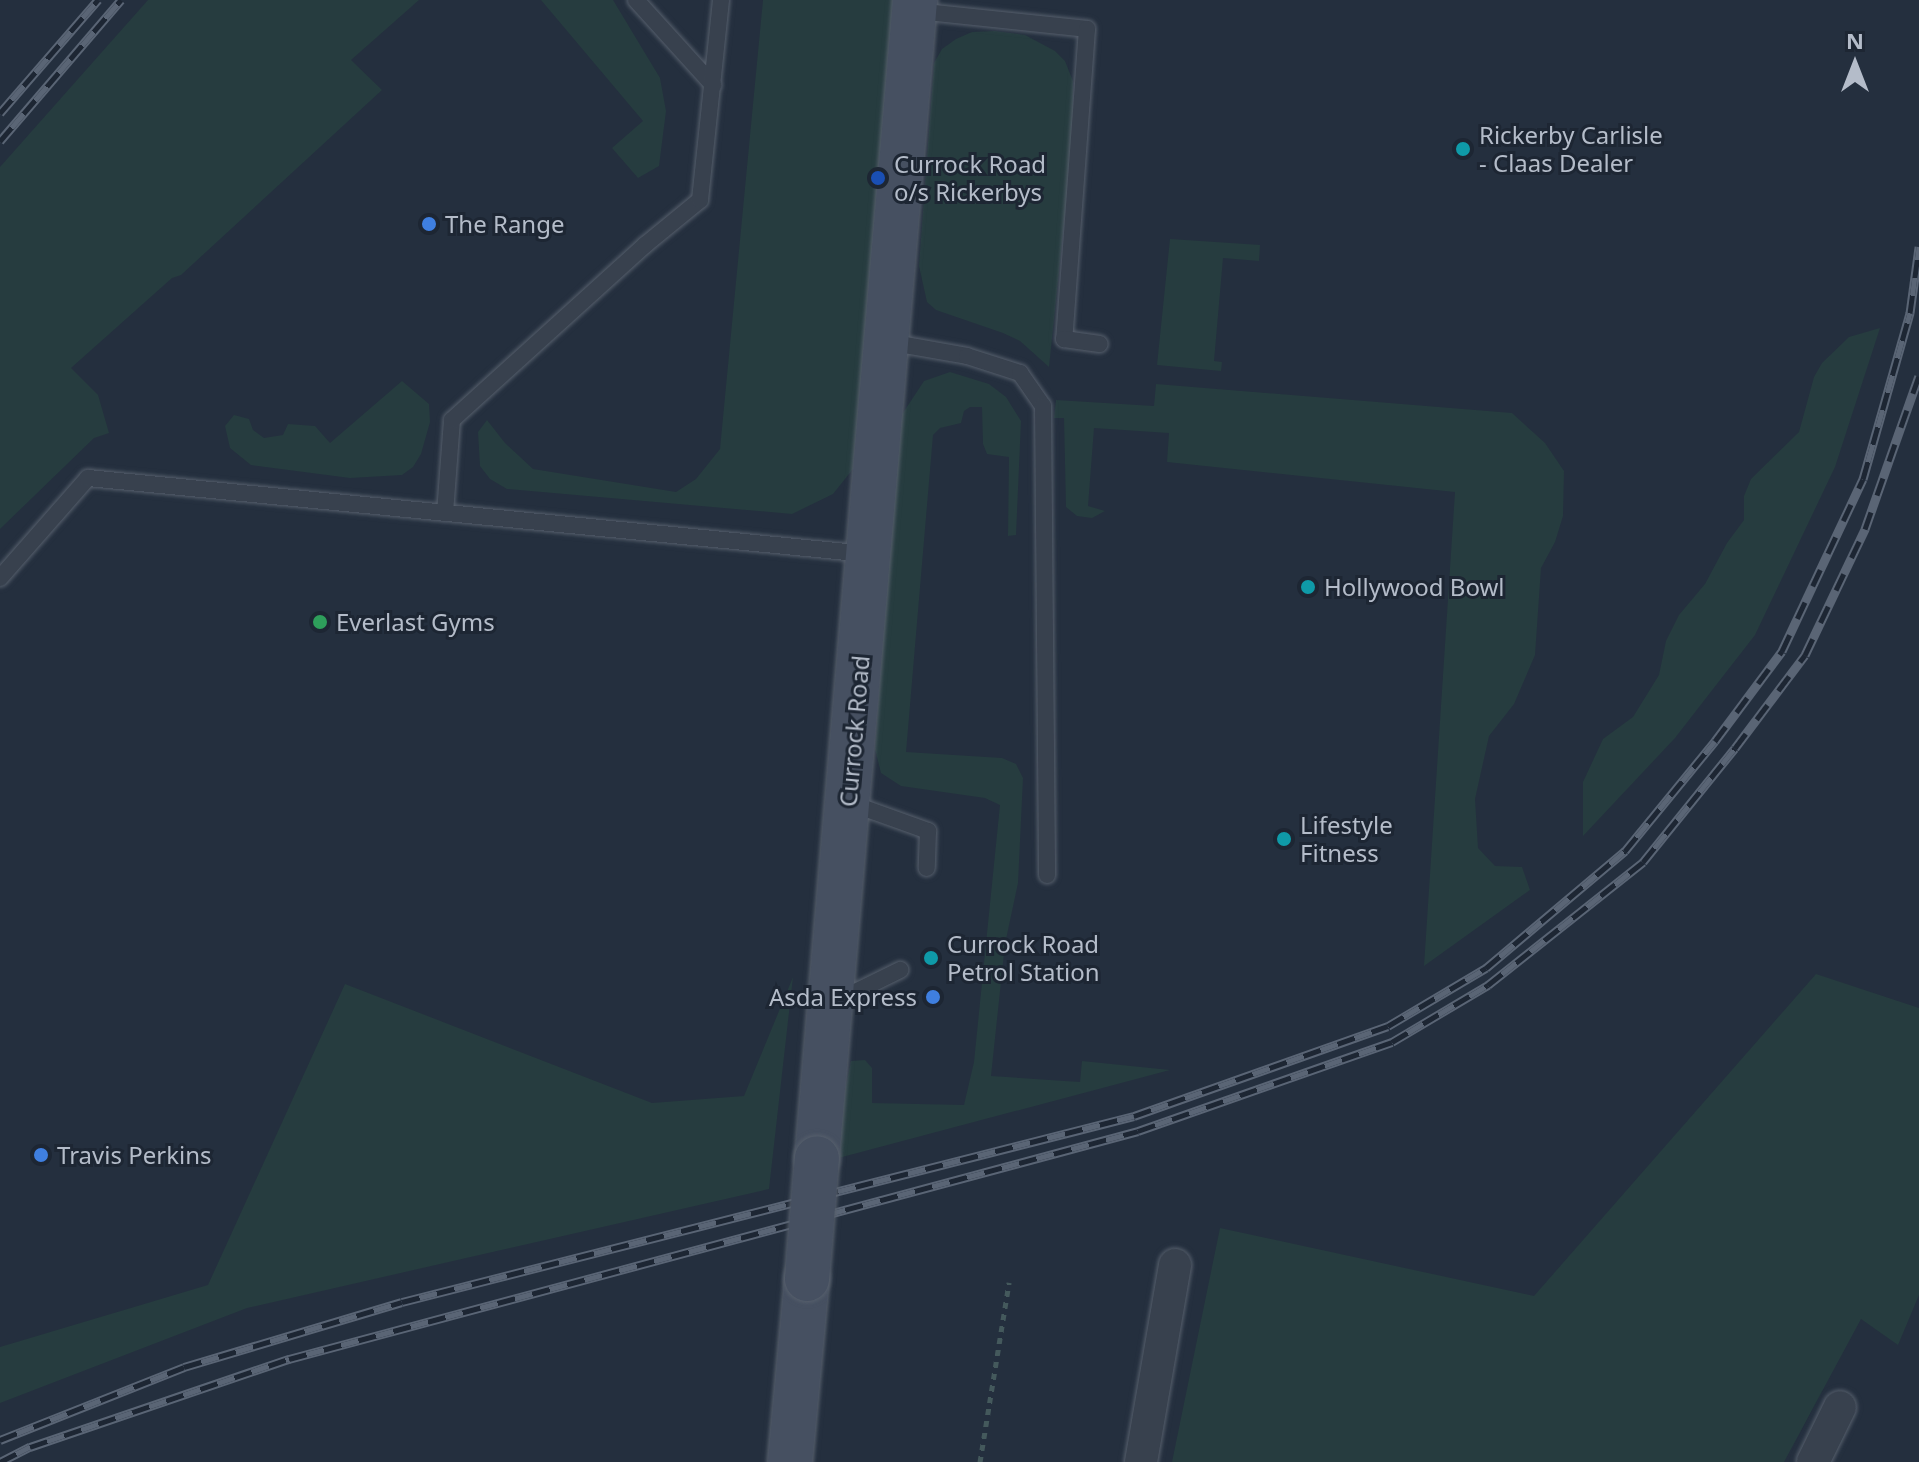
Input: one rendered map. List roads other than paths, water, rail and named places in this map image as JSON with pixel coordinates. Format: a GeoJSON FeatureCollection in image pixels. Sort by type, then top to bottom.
{"type":"FeatureCollection","features":[{"type":"Feature","properties":{"kind":"street","name":"Currock Road"},"geometry":{"type":"LineString","coordinates":[[790,1462],[915,5]]}},
{"type":"Feature","properties":{"kind":"street"},"geometry":{"type":"LineString","coordinates":[[1141,1462],[1175,1265]]}},
{"type":"Feature","properties":{"kind":"street"},"geometry":{"type":"LineString","coordinates":[[1813,1462],[1840,1407]]}},
{"type":"Feature","properties":{"kind":"lane"},"geometry":{"type":"LineString","coordinates":[[636,0],[713,85]]}},
{"type":"Feature","properties":{"kind":"lane"},"geometry":{"type":"LineString","coordinates":[[445,513],[452,420],[645,245],[700,200],[721,0]]}},
{"type":"Feature","properties":{"kind":"lane"},"geometry":{"type":"LineString","coordinates":[[915,5],[1087,29],[1064,339],[1100,344]]}},
{"type":"Feature","properties":{"kind":"lane"},"geometry":{"type":"LineString","coordinates":[[886,342],[967,356],[1020,373],[1043,406],[1047,875]]}},
{"type":"Feature","properties":{"kind":"lane"},"geometry":{"type":"LineString","coordinates":[[0,578],[88,478],[868,554]]}},
{"type":"Feature","properties":{"kind":"lane"},"geometry":{"type":"LineString","coordinates":[[848,802],[928,831],[927,868]]}},
{"type":"Feature","properties":{"kind":"lane"},"geometry":{"type":"LineString","coordinates":[[831,1004],[900,970]]}},
{"type":"Feature","properties":{"kind":"railway"},"geometry":{"type":"LineString","coordinates":[[0,113],[98,0]]}},
{"type":"Feature","properties":{"kind":"railway"},"geometry":{"type":"LineString","coordinates":[[0,141],[121,0]]}},
{"type":"Feature","properties":{"kind":"railway"},"geometry":{"type":"LineString","coordinates":[[0,1440],[184,1367],[402,1302],[1134,1116],[1388,1026],[1486,968],[1625,851],[1715,741],[1782,651],[1863,479],[1910,313],[1919,247]]}},
{"type":"Feature","properties":{"kind":"railway"},"geometry":{"type":"LineString","coordinates":[[0,1462],[30,1447],[289,1359],[1138,1131],[1392,1042],[1488,985],[1643,862],[1735,748],[1805,655],[1865,529],[1919,376]]}},
{"type":"Feature","properties":{"kind":"place","name":"Rickerby Carlisle - Claas Dealer"},"geometry":{"type":"Point","coordinates":[1463,149]}},
{"type":"Feature","properties":{"kind":"place","name":"Currock Road o/s Rickerbys"},"geometry":{"type":"Point","coordinates":[878,178]}},
{"type":"Feature","properties":{"kind":"place","name":"The Range"},"geometry":{"type":"Point","coordinates":[429,224]}},
{"type":"Feature","properties":{"kind":"place","name":"Hollywood Bowl"},"geometry":{"type":"Point","coordinates":[1308,587]}},
{"type":"Feature","properties":{"kind":"place","name":"Everlast Gyms"},"geometry":{"type":"Point","coordinates":[320,622]}},
{"type":"Feature","properties":{"kind":"place","name":"Lifestyle Fitness"},"geometry":{"type":"Point","coordinates":[1284,839]}},
{"type":"Feature","properties":{"kind":"place","name":"Currock Road Petrol Station"},"geometry":{"type":"Point","coordinates":[931,958]}},
{"type":"Feature","properties":{"kind":"place","name":"Asda Express"},"geometry":{"type":"Point","coordinates":[933,997]}},
{"type":"Feature","properties":{"kind":"place","name":"Travis Perkins"},"geometry":{"type":"Point","coordinates":[41,1155]}}]}
